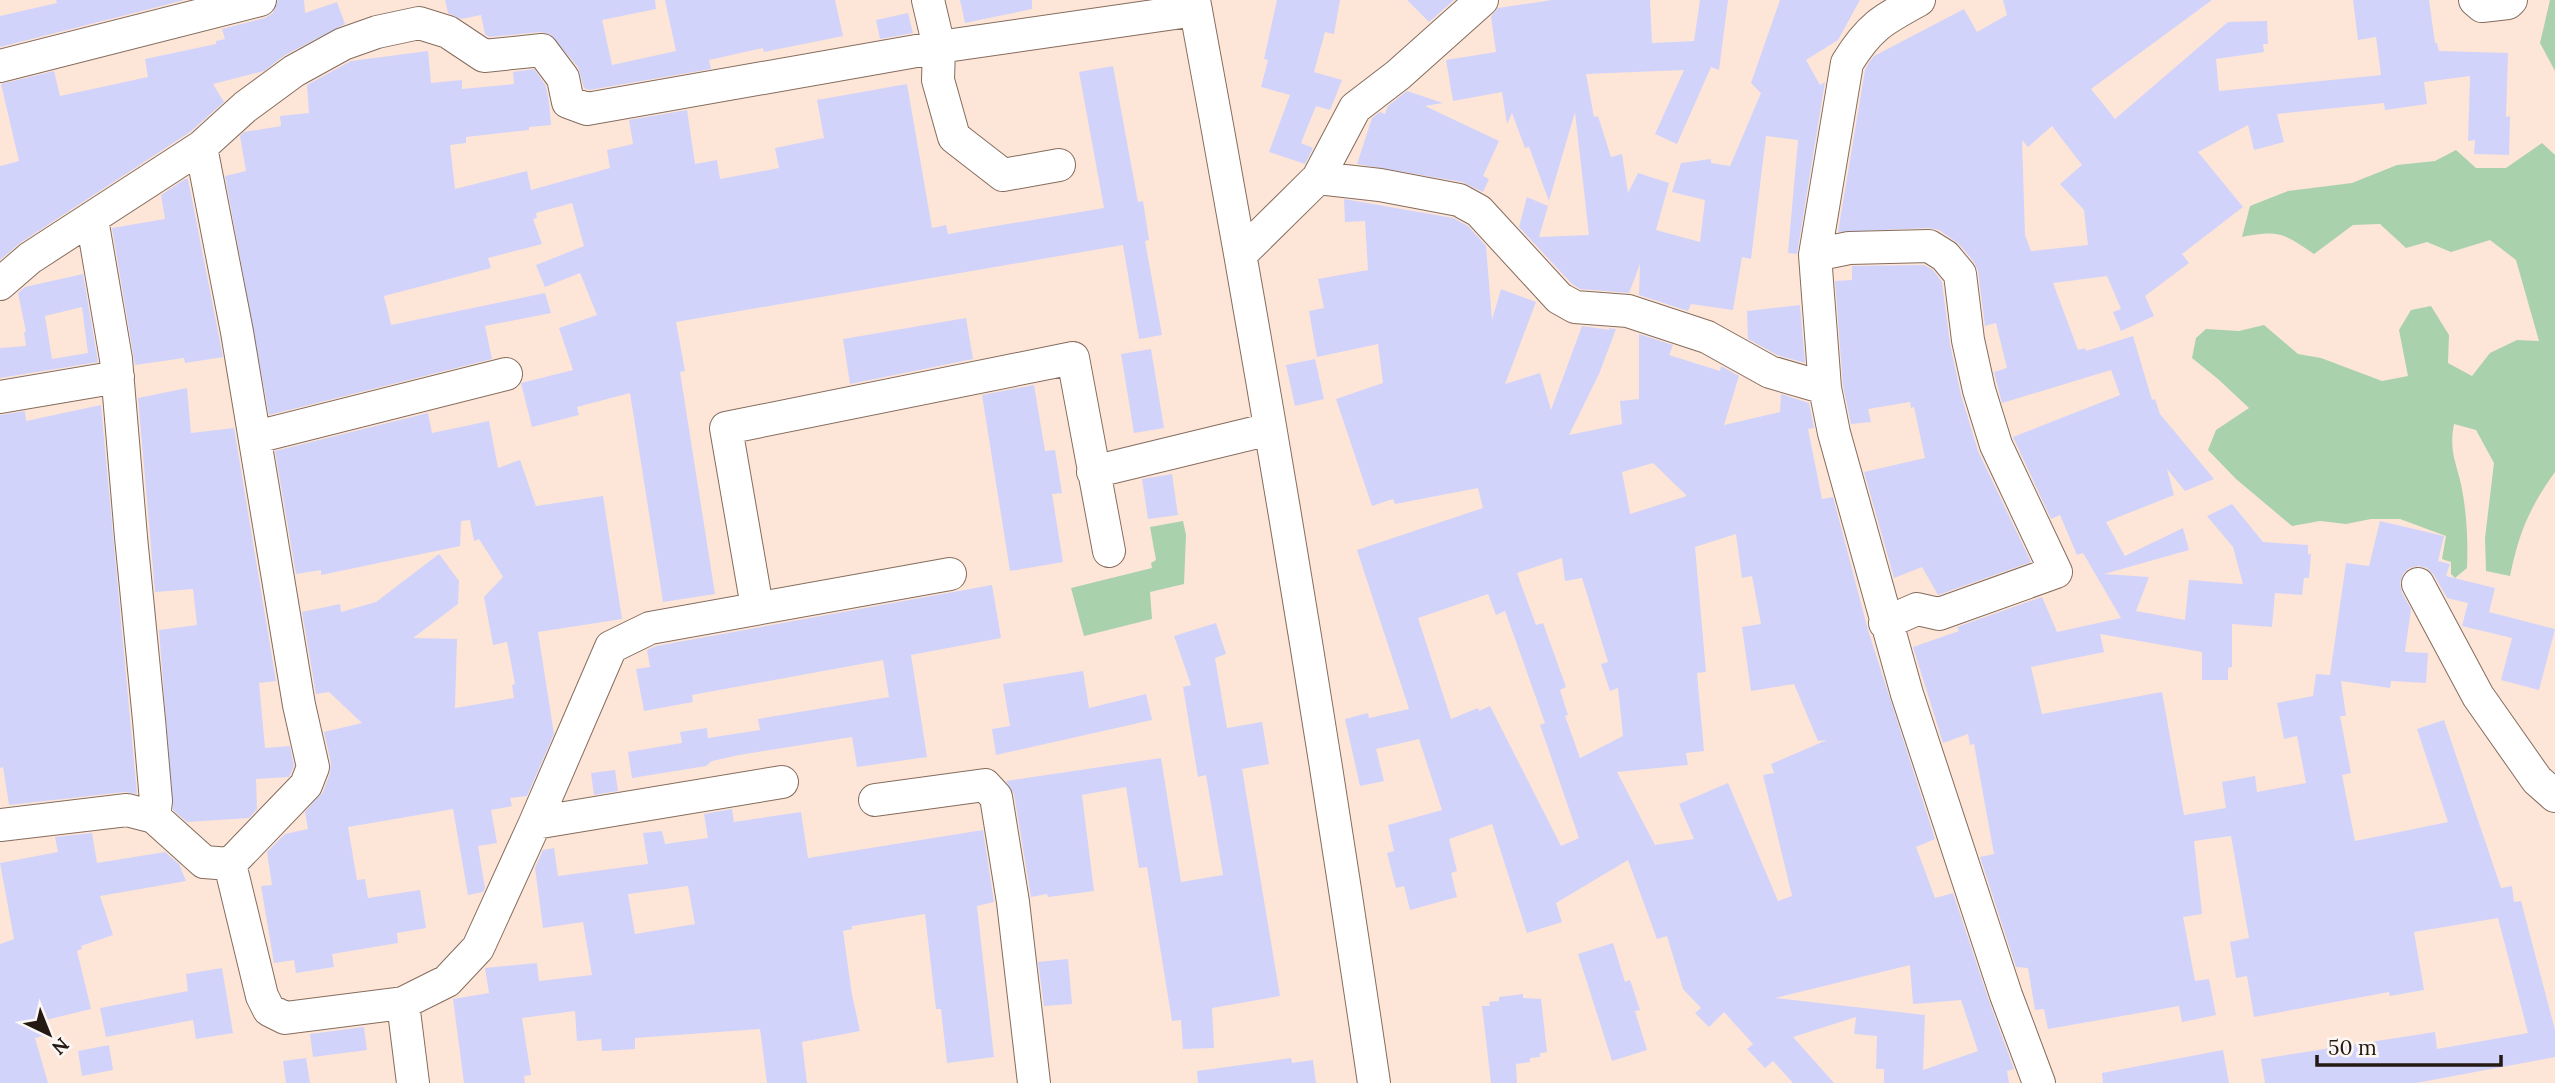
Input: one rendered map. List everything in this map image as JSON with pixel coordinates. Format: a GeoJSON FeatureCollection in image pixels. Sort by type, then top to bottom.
{"type":"FeatureCollection","features":[{"type":"Feature","properties":{"kind":"street"},"geometry":{"type":"LineString","coordinates":[[0,66],[260,0]]}},
{"type":"Feature","properties":{"kind":"street"},"geometry":{"type":"LineString","coordinates":[[928,0],[939,47],[938,80],[954,137],[1003,175],[1059,165]]}},
{"type":"Feature","properties":{"kind":"street"},"geometry":{"type":"LineString","coordinates":[[1241,254],[1318,178],[1355,108],[1398,75],[1482,0]]}},
{"type":"Feature","properties":{"kind":"street"},"geometry":{"type":"LineString","coordinates":[[1919,0],[1889,16],[1864,36],[1847,63],[1815,255],[1825,388],[1834,433],[1885,623],[2006,995],[2039,1083]]}},
{"type":"Feature","properties":{"kind":"street"},"geometry":{"type":"LineString","coordinates":[[2475,0],[2482,6],[2508,3],[2511,0]]}},
{"type":"Feature","properties":{"kind":"street"},"geometry":{"type":"LineString","coordinates":[[0,284],[30,258],[201,147],[244,107],[294,71],[343,44],[377,32],[419,23],[448,32],[484,56],[542,50],[563,78],[568,102],[587,109],[1195,5],[1241,254],[1350,916],[1374,1083]]}},
{"type":"Feature","properties":{"kind":"street"},"geometry":{"type":"LineString","coordinates":[[201,147],[256,437],[299,705],[313,767],[306,785],[230,864]]}},
{"type":"Feature","properties":{"kind":"street"},"geometry":{"type":"LineString","coordinates":[[1318,178],[1380,185],[1459,200],[1479,211],[1559,298],[1575,307],[1628,311],[1707,337],[1770,372],[1825,388]]}},
{"type":"Feature","properties":{"kind":"street"},"geometry":{"type":"LineString","coordinates":[[92,219],[118,377],[156,801],[154,817]]}},
{"type":"Feature","properties":{"kind":"street"},"geometry":{"type":"LineString","coordinates":[[1815,255],[1849,248],[1929,246],[1945,256],[1960,274],[1968,341],[1979,390],[1996,445],[2056,572],[1939,614],[1917,609],[1885,623]]}},
{"type":"Feature","properties":{"kind":"street"},"geometry":{"type":"LineString","coordinates":[[757,607],[726,428],[1073,358],[1108,551]]}},
{"type":"Feature","properties":{"kind":"street"},"geometry":{"type":"LineString","coordinates":[[256,437],[506,374]]}},
{"type":"Feature","properties":{"kind":"street"},"geometry":{"type":"LineString","coordinates":[[0,397],[118,377]]}},
{"type":"Feature","properties":{"kind":"street"},"geometry":{"type":"LineString","coordinates":[[1093,472],[1270,429]]}},
{"type":"Feature","properties":{"kind":"street"},"geometry":{"type":"LineString","coordinates":[[230,864],[262,996],[269,1010],[285,1018],[403,1003],[447,981],[478,948],[536,822],[611,647],[650,628],[950,574]]}},
{"type":"Feature","properties":{"kind":"street"},"geometry":{"type":"LineString","coordinates":[[2418,584],[2478,696],[2537,780],[2555,796]]}},
{"type":"Feature","properties":{"kind":"street"},"geometry":{"type":"LineString","coordinates":[[536,822],[782,782]]}},
{"type":"Feature","properties":{"kind":"street"},"geometry":{"type":"LineString","coordinates":[[875,800],[985,785],[996,797],[1014,914],[1034,1083]]}},
{"type":"Feature","properties":{"kind":"street"},"geometry":{"type":"LineString","coordinates":[[1,820],[127,810],[154,817],[204,862],[230,864]]}},
{"type":"Feature","properties":{"kind":"street"},"geometry":{"type":"LineString","coordinates":[[403,1003],[413,1083]]}},
{"type":"Feature","properties":{"kind":"green space"},"geometry":{"type":"Polygon","coordinates":[[[2550,0],[2555,0],[2555,71],[2540,43],[2550,0]]]}},
{"type":"Feature","properties":{"kind":"green space"},"geometry":{"type":"Polygon","coordinates":[[[2542,143],[2555,155],[2555,472],[2526,521],[2510,576],[2486,571],[2485,538],[2494,463],[2476,430],[2454,424],[2452,444],[2464,504],[2467,549],[2467,568],[2455,578],[2451,574],[2451,562],[2442,559],[2446,536],[2400,519],[2371,519],[2346,524],[2320,521],[2292,526],[2236,479],[2208,450],[2216,430],[2249,408],[2192,358],[2196,338],[2206,329],[2239,331],[2264,325],[2298,354],[2321,358],[2382,381],[2408,376],[2399,330],[2411,310],[2431,306],[2449,335],[2448,363],[2472,376],[2490,353],[2517,340],[2539,341],[2516,260],[2490,240],[2451,252],[2427,242],[2406,248],[2380,224],[2353,225],[2314,254],[2280,235],[2242,237],[2250,206],[2288,191],[2352,183],[2397,165],[2435,161],[2456,150],[2476,168],[2506,168],[2542,143]]]}},
{"type":"Feature","properties":{"kind":"green space"},"geometry":{"type":"Polygon","coordinates":[[[1183,521],[1186,535],[1184,584],[1150,592],[1152,619],[1084,636],[1071,588],[1152,568],[1151,563],[1156,560],[1150,527],[1183,521]]]}},
{"type":"Feature","properties":{"kind":"building"},"geometry":{"type":"Polygon","coordinates":[[[56,0],[185,0],[0,47],[0,16],[57,3],[56,0]]]}},
{"type":"Feature","properties":{"kind":"building"},"geometry":{"type":"Polygon","coordinates":[[[278,0],[304,0],[305,13],[337,2],[345,24],[285,55],[264,71],[213,84],[224,102],[190,132],[20,243],[0,260],[0,166],[19,161],[1,84],[54,71],[60,96],[148,77],[145,59],[216,44],[216,41],[225,39],[222,29],[265,18],[273,13],[278,0]]]}},
{"type":"Feature","properties":{"kind":"building"},"geometry":{"type":"Polygon","coordinates":[[[445,0],[655,0],[656,9],[602,20],[612,65],[676,51],[665,0],[835,0],[843,36],[764,52],[763,48],[709,60],[711,69],[589,90],[584,88],[578,67],[550,34],[540,32],[489,37],[485,34],[481,15],[461,19],[448,13],[445,0]]]}},
{"type":"Feature","properties":{"kind":"building"},"geometry":{"type":"Polygon","coordinates":[[[960,0],[1032,0],[1032,9],[965,23],[960,0]]]}},
{"type":"Feature","properties":{"kind":"building"},"geometry":{"type":"Polygon","coordinates":[[[1277,0],[1340,0],[1334,34],[1325,32],[1314,72],[1342,80],[1330,110],[1316,106],[1301,143],[1313,148],[1305,164],[1269,152],[1290,95],[1261,87],[1268,60],[1264,59],[1277,0]]]}},
{"type":"Feature","properties":{"kind":"building"},"geometry":{"type":"Polygon","coordinates":[[[1407,0],[1454,0],[1429,22],[1407,0]]]}},
{"type":"Feature","properties":{"kind":"building"},"geometry":{"type":"Polygon","coordinates":[[[1552,0],[1650,0],[1652,43],[1694,41],[1700,0],[1728,0],[1719,70],[1711,67],[1677,144],[1655,134],[1684,70],[1586,74],[1594,117],[1598,116],[1611,157],[1622,154],[1628,193],[1638,173],[1669,183],[1656,230],[1700,242],[1705,200],[1672,192],[1681,163],[1711,159],[1711,163],[1730,166],[1761,93],[1751,83],[1780,0],[1860,0],[1838,40],[1806,60],[1820,85],[1825,82],[1797,254],[1788,253],[1798,140],[1766,136],[1751,259],[1742,257],[1733,310],[1691,304],[1688,311],[1639,295],[1640,264],[1629,293],[1580,289],[1571,283],[1519,227],[1527,197],[1548,206],[1539,237],[1589,235],[1575,112],[1549,201],[1529,147],[1525,148],[1512,113],[1507,124],[1502,92],[1453,101],[1446,60],[1496,52],[1491,17],[1498,8],[1552,0]]]}},
{"type":"Feature","properties":{"kind":"building"},"geometry":{"type":"Polygon","coordinates":[[[2003,0],[2212,0],[2091,89],[2115,119],[2228,22],[2267,21],[2268,44],[2263,44],[2264,52],[2216,59],[2219,91],[2381,75],[2376,37],[2358,40],[2353,0],[2429,0],[2435,43],[2439,51],[2508,53],[2506,117],[2510,116],[2509,155],[2474,154],[2475,140],[2468,141],[2470,76],[2424,82],[2427,104],[2385,110],[2384,103],[2277,114],[2284,142],[2254,150],[2248,125],[2198,152],[2243,207],[2182,254],[2189,263],[2145,296],[2154,316],[2121,331],[2113,312],[2121,309],[2107,276],[2053,283],[2078,350],[2085,348],[2086,351],[2133,336],[2152,400],[2155,399],[2160,414],[2214,479],[2185,491],[2167,469],[2174,495],[2106,522],[2125,556],[2183,528],[2189,550],[2104,574],[2149,577],[2136,611],[2185,620],[2189,580],[2243,584],[2233,547],[2207,516],[2232,504],[2263,542],[2308,545],[2308,554],[2311,554],[2309,578],[2304,578],[2302,595],[2275,593],[2272,627],[2232,624],[2232,667],[2228,668],[2228,680],[2202,680],[2202,652],[2100,634],[2104,652],[2031,667],[2042,714],[2162,692],[2184,815],[2226,808],[2222,782],[2255,776],[2257,792],[2306,783],[2297,736],[2284,739],[2277,703],[2313,696],[2316,674],[2330,675],[2346,563],[2369,566],[2380,521],[2444,536],[2438,561],[2450,564],[2446,576],[2495,588],[2489,612],[2555,629],[2539,690],[2501,680],[2512,638],[2462,626],[2468,603],[2447,598],[2427,568],[2409,568],[2400,583],[2411,609],[2405,652],[2428,653],[2426,683],[2391,681],[2390,688],[2341,681],[2346,716],[2340,716],[2351,773],[2342,775],[2355,841],[2448,822],[2417,729],[2444,720],[2501,888],[2512,886],[2514,902],[2521,901],[2555,1030],[2555,1057],[2416,1083],[2265,1083],[2261,1059],[2435,1032],[2437,1049],[2528,1033],[2498,918],[2414,932],[2424,990],[2390,996],[2389,992],[2254,1017],[2247,976],[2236,978],[2230,942],[2249,938],[2231,836],[2194,841],[2202,914],[2183,917],[2195,981],[2209,979],[2216,1015],[2182,1022],[2179,1006],[2048,1029],[2044,1009],[2035,1010],[2028,968],[2016,967],[1980,857],[1994,854],[1974,744],[1970,745],[1968,734],[1943,743],[1913,647],[1959,631],[1957,627],[2042,597],[2057,632],[2121,618],[2083,553],[2077,555],[2060,515],[2051,519],[2013,437],[2120,395],[2111,370],[2002,403],[1994,372],[2007,368],[1996,323],[1985,326],[1978,271],[1959,244],[1939,230],[1929,228],[1838,232],[1865,70],[1870,61],[1874,56],[1964,9],[1977,32],[2007,15],[2003,0]],[[2052,126],[2028,147],[2022,140],[2025,235],[2031,251],[2088,245],[2084,210],[2060,184],[2082,165],[2052,126]]]}},
{"type":"Feature","properties":{"kind":"building"},"geometry":{"type":"Polygon","coordinates":[[[908,13],[913,33],[880,39],[876,20],[908,13]]]}},
{"type":"Feature","properties":{"kind":"building"},"geometry":{"type":"Polygon","coordinates":[[[428,51],[431,83],[462,80],[462,89],[514,84],[513,72],[534,69],[546,86],[551,125],[466,137],[466,143],[450,145],[455,189],[527,171],[531,190],[610,168],[607,150],[633,144],[629,120],[687,110],[695,164],[717,160],[720,179],[779,168],[775,148],[824,138],[817,100],[907,84],[932,228],[946,225],[948,234],[1104,208],[1079,72],[1113,66],[1138,202],[1143,201],[1149,240],[1145,241],[1162,335],[1139,339],[1123,245],[676,322],[685,371],[680,372],[715,594],[663,602],[630,393],[577,407],[579,415],[532,427],[521,383],[573,370],[559,328],[597,315],[580,273],[545,287],[536,265],[584,246],[572,203],[536,213],[537,218],[533,219],[542,244],[488,258],[491,268],[384,296],[391,325],[545,293],[551,313],[485,326],[492,359],[269,415],[225,176],[246,171],[240,136],[244,132],[281,126],[280,116],[309,113],[307,85],[351,61],[428,51]]]}},
{"type":"Feature","properties":{"kind":"building"},"geometry":{"type":"Polygon","coordinates":[[[1407,91],[1443,103],[1425,106],[1499,141],[1483,176],[1489,179],[1483,192],[1462,182],[1357,164],[1372,118],[1380,112],[1385,114],[1388,106],[1407,91]]]}},
{"type":"Feature","properties":{"kind":"building"},"geometry":{"type":"Polygon","coordinates":[[[188,179],[223,357],[185,363],[184,358],[135,365],[112,228],[165,219],[161,195],[188,179]]]}},
{"type":"Feature","properties":{"kind":"building"},"geometry":{"type":"Polygon","coordinates":[[[1344,199],[1453,218],[1468,226],[1486,246],[1492,320],[1501,289],[1536,302],[1505,384],[1540,373],[1551,410],[1582,326],[1616,329],[1599,374],[1569,435],[1622,424],[1620,401],[1639,399],[1639,334],[1673,345],[1669,355],[1720,371],[1721,366],[1739,376],[1724,425],[1780,412],[1781,394],[1809,403],[1814,428],[1808,429],[1822,499],[1833,497],[1868,630],[1935,839],[1916,847],[1935,898],[1953,893],[2014,1069],[2007,1071],[2009,1083],[1884,1083],[1884,1069],[1876,1069],[1877,1036],[1854,1034],[1856,1017],[1793,1037],[1834,1083],[1793,1083],[1773,1061],[1765,1068],[1747,1049],[1753,1044],[1724,1012],[1709,1027],[1695,1013],[1701,1008],[1683,989],[1667,936],[1657,939],[1628,860],[1556,903],[1562,922],[1527,933],[1492,824],[1449,839],[1457,871],[1451,873],[1457,897],[1410,910],[1404,886],[1396,888],[1387,853],[1394,851],[1388,825],[1442,810],[1419,739],[1376,749],[1384,781],[1360,786],[1345,719],[1368,713],[1369,718],[1409,709],[1357,550],[1483,508],[1478,488],[1395,504],[1393,499],[1372,506],[1336,399],[1383,383],[1378,344],[1317,357],[1309,311],[1324,308],[1318,279],[1368,270],[1365,221],[1345,222],[1344,199]],[[1653,463],[1622,472],[1630,514],[1687,496],[1653,463]],[[1736,534],[1695,547],[1706,672],[1697,673],[1704,751],[1686,753],[1688,765],[1617,772],[1655,845],[1694,839],[1679,804],[1728,783],[1778,901],[1792,896],[1763,775],[1774,773],[1771,764],[1827,740],[1818,741],[1794,684],[1751,691],[1742,627],[1761,624],[1752,576],[1742,578],[1736,534]],[[1562,558],[1517,573],[1536,625],[1543,623],[1566,687],[1560,690],[1568,715],[1565,716],[1580,758],[1623,736],[1618,688],[1610,691],[1601,664],[1608,662],[1582,578],[1565,581],[1562,558]],[[1488,594],[1418,618],[1451,719],[1490,706],[1561,846],[1579,838],[1540,725],[1545,723],[1505,611],[1496,615],[1488,594]],[[1910,965],[1775,998],[1925,1015],[1923,1070],[1978,1051],[1961,1000],[1913,1004],[1910,965]]]}},
{"type":"Feature","properties":{"kind":"building"},"geometry":{"type":"Polygon","coordinates":[[[1924,265],[1933,270],[1942,282],[1950,344],[1961,395],[1978,451],[2031,562],[1938,595],[1922,567],[1894,578],[1864,472],[1925,458],[1914,407],[1911,408],[1910,402],[1868,409],[1871,422],[1851,424],[1843,386],[1835,281],[1852,280],[1852,266],[1924,265]]]}},
{"type":"Feature","properties":{"kind":"building"},"geometry":{"type":"Polygon","coordinates":[[[83,274],[98,362],[0,378],[0,348],[26,346],[18,293],[25,287],[83,274]],[[82,307],[45,316],[52,359],[88,353],[82,307]]]}},
{"type":"Feature","properties":{"kind":"building"},"geometry":{"type":"Polygon","coordinates":[[[1800,305],[1805,363],[1777,355],[1748,339],[1747,311],[1800,305]]]}},
{"type":"Feature","properties":{"kind":"building"},"geometry":{"type":"Polygon","coordinates":[[[966,318],[973,359],[850,384],[843,339],[966,318]]]}},
{"type":"Feature","properties":{"kind":"building"},"geometry":{"type":"Polygon","coordinates":[[[1151,349],[1164,428],[1134,433],[1121,354],[1151,349]]]}},
{"type":"Feature","properties":{"kind":"building"},"geometry":{"type":"Polygon","coordinates":[[[1315,359],[1324,399],[1295,406],[1286,365],[1315,359]]]}},
{"type":"Feature","properties":{"kind":"building"},"geometry":{"type":"Polygon","coordinates":[[[1034,385],[1045,451],[1055,450],[1062,493],[1052,494],[1063,562],[1010,571],[982,395],[1034,385]]]}},
{"type":"Feature","properties":{"kind":"building"},"geometry":{"type":"Polygon","coordinates":[[[187,388],[191,433],[234,428],[276,681],[259,683],[265,748],[290,746],[294,766],[289,777],[256,779],[257,809],[249,818],[187,822],[173,810],[159,630],[197,625],[193,589],[155,592],[138,398],[187,388]]]}},
{"type":"Feature","properties":{"kind":"building"},"geometry":{"type":"Polygon","coordinates":[[[101,405],[137,794],[125,792],[9,805],[3,767],[0,768],[0,415],[25,411],[26,421],[101,405]]]}},
{"type":"Feature","properties":{"kind":"building"},"geometry":{"type":"Polygon","coordinates":[[[428,413],[432,433],[489,421],[498,468],[520,460],[536,506],[603,496],[622,619],[538,632],[554,734],[527,796],[510,798],[512,806],[491,810],[497,843],[478,846],[485,888],[483,892],[468,895],[453,809],[348,827],[357,880],[365,879],[368,898],[420,890],[426,928],[397,933],[398,943],[332,954],[334,967],[296,973],[294,960],[274,963],[261,886],[272,885],[267,852],[285,834],[308,829],[305,812],[323,792],[330,773],[331,763],[324,732],[362,723],[329,692],[316,694],[302,612],[340,604],[341,612],[376,602],[439,554],[459,581],[458,604],[413,638],[457,639],[455,708],[514,698],[512,685],[515,684],[507,642],[493,645],[484,597],[503,577],[479,539],[474,541],[470,520],[461,521],[460,546],[321,575],[321,570],[296,574],[275,451],[428,413]]]}},
{"type":"Feature","properties":{"kind":"building"},"geometry":{"type":"Polygon","coordinates":[[[1172,474],[1178,515],[1148,519],[1142,479],[1172,474]]]}},
{"type":"Feature","properties":{"kind":"building"},"geometry":{"type":"Polygon","coordinates":[[[992,585],[1001,638],[911,655],[927,757],[857,767],[852,737],[739,755],[712,761],[706,766],[632,778],[628,752],[682,743],[680,732],[707,728],[708,738],[760,730],[758,719],[889,697],[883,660],[692,695],[693,702],[644,711],[636,669],[650,667],[647,650],[656,646],[992,585]]]}},
{"type":"Feature","properties":{"kind":"building"},"geometry":{"type":"Polygon","coordinates":[[[1216,623],[1226,654],[1215,658],[1227,728],[1262,722],[1269,764],[1242,769],[1280,996],[1212,1008],[1214,1048],[1183,1049],[1181,1020],[1172,1021],[1147,867],[1139,868],[1126,787],[1082,795],[1094,891],[1031,897],[1014,794],[1006,781],[1161,758],[1181,882],[1223,875],[1206,775],[1198,777],[1183,687],[1191,685],[1174,636],[1216,623]]]}},
{"type":"Feature","properties":{"kind":"building"},"geometry":{"type":"Polygon","coordinates":[[[1083,671],[1089,708],[1146,694],[1152,720],[996,755],[992,729],[1010,726],[1003,684],[1083,671]]]}},
{"type":"Feature","properties":{"kind":"building"},"geometry":{"type":"Polygon","coordinates":[[[615,770],[618,791],[594,795],[591,773],[615,770]]]}},
{"type":"Feature","properties":{"kind":"building"},"geometry":{"type":"Polygon","coordinates":[[[732,809],[734,822],[801,812],[808,858],[983,830],[994,902],[977,906],[994,1057],[947,1063],[941,1009],[936,1009],[925,914],[852,926],[852,929],[843,931],[860,1031],[802,1042],[807,1083],[767,1083],[760,1029],[635,1038],[635,1049],[602,1051],[601,1039],[577,1041],[575,1011],[522,1018],[531,1075],[524,1076],[525,1083],[464,1083],[453,999],[489,993],[485,968],[537,963],[539,981],[592,975],[583,922],[543,928],[535,868],[543,850],[554,848],[558,876],[648,864],[643,833],[662,831],[665,844],[708,838],[704,814],[732,809]],[[688,886],[628,894],[635,934],[695,924],[688,886]]]}},
{"type":"Feature","properties":{"kind":"building"},"geometry":{"type":"Polygon","coordinates":[[[92,833],[97,863],[165,852],[179,864],[186,881],[100,896],[113,935],[81,946],[82,949],[77,951],[91,1009],[46,1020],[50,1034],[35,1038],[48,1083],[0,1083],[0,944],[14,939],[0,863],[58,852],[55,837],[92,833]]]}},
{"type":"Feature","properties":{"kind":"building"},"geometry":{"type":"Polygon","coordinates":[[[1613,943],[1625,982],[1630,980],[1640,1010],[1635,1011],[1647,1050],[1612,1061],[1578,954],[1613,943]]]}},
{"type":"Feature","properties":{"kind":"building"},"geometry":{"type":"Polygon","coordinates":[[[1068,959],[1072,1004],[1044,1006],[1038,962],[1068,959]]]}},
{"type":"Feature","properties":{"kind":"building"},"geometry":{"type":"Polygon","coordinates":[[[222,968],[233,1033],[196,1039],[193,1020],[106,1037],[100,1008],[188,991],[186,974],[222,968]]]}},
{"type":"Feature","properties":{"kind":"building"},"geometry":{"type":"Polygon","coordinates":[[[1523,994],[1523,998],[1541,999],[1547,1052],[1540,1053],[1540,1057],[1530,1058],[1530,1062],[1516,1064],[1517,1083],[1491,1083],[1482,1006],[1490,1006],[1489,1002],[1499,1001],[1499,997],[1523,994]]]}},
{"type":"Feature","properties":{"kind":"building"},"geometry":{"type":"Polygon","coordinates":[[[364,1027],[367,1050],[313,1057],[310,1034],[364,1027]]]}},
{"type":"Feature","properties":{"kind":"building"},"geometry":{"type":"Polygon","coordinates":[[[109,1045],[113,1070],[82,1076],[78,1051],[109,1045]]]}},
{"type":"Feature","properties":{"kind":"building"},"geometry":{"type":"Polygon","coordinates":[[[2223,1050],[2229,1083],[2103,1083],[2102,1073],[2223,1050]]]}},
{"type":"Feature","properties":{"kind":"building"},"geometry":{"type":"Polygon","coordinates":[[[306,1058],[310,1083],[286,1083],[283,1061],[306,1058]]]}},
{"type":"Feature","properties":{"kind":"building"},"geometry":{"type":"Polygon","coordinates":[[[1291,1058],[1292,1063],[1313,1060],[1316,1083],[1198,1083],[1197,1071],[1291,1058]]]}}]}
